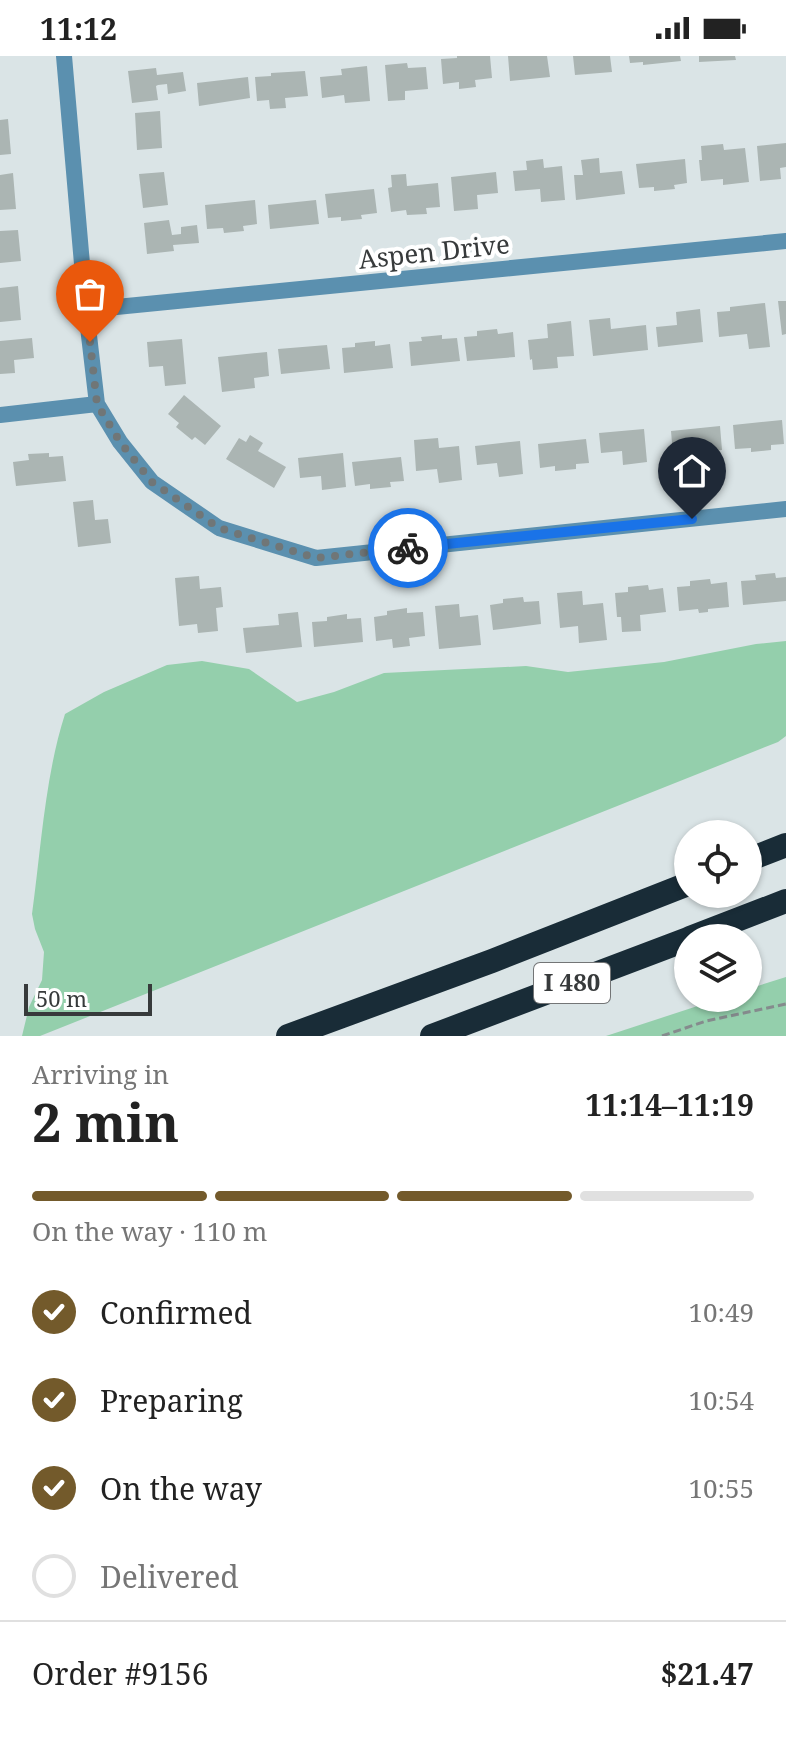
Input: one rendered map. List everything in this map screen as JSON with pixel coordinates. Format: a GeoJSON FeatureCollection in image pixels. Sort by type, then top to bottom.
{"type":"FeatureCollection","features":[{"type":"Feature","properties":{"kind":"highway"},"geometry":{"type":"LineString","coordinates":[[762,854],[786,845]]}},
{"type":"Feature","properties":{"kind":"highway","name":"I 480"},"geometry":{"type":"LineString","coordinates":[[288,1036],[674,890]]}},
{"type":"Feature","properties":{"kind":"highway","name":"I 480"},"geometry":{"type":"LineString","coordinates":[[726,924],[786,901]]}},
{"type":"Feature","properties":{"kind":"highway","name":"I 480"},"geometry":{"type":"LineString","coordinates":[[432,1036],[674,944]]}},
{"type":"Feature","properties":{"kind":"street"},"geometry":{"type":"LineString","coordinates":[[64,56],[97,404],[120,442],[152,482],[219,528],[316,558],[786,509]]}},
{"type":"Feature","properties":{"kind":"street","name":"Aspen Drive"},"geometry":{"type":"LineString","coordinates":[[86,310],[786,241]]}},
{"type":"Feature","properties":{"kind":"street"},"geometry":{"type":"LineString","coordinates":[[0,415],[97,404]]}},
{"type":"Feature","properties":{"kind":"path"},"geometry":{"type":"LineString","coordinates":[[662,1036],[706,1021],[786,1004]]}},
{"type":"Feature","properties":{"kind":"green space"},"geometry":{"type":"Polygon","coordinates":[[[786,641],[786,736],[778,742],[40,1036],[22,1036],[29,1007],[42,980],[44,952],[32,914],[48,787],[58,738],[65,714],[104,692],[167,665],[202,661],[249,669],[297,702],[384,673],[526,666],[568,672],[664,662],[786,641]]]}},
{"type":"Feature","properties":{"kind":"green space"},"geometry":{"type":"Polygon","coordinates":[[[786,977],[786,1036],[606,1036],[679,1012],[762,1012],[762,985],[786,977]]]}},
{"type":"Feature","properties":{"kind":"building"},"geometry":{"type":"Polygon","coordinates":[[[490,56],[492,78],[475,80],[476,87],[459,89],[459,82],[443,84],[441,59],[490,56]]]}},
{"type":"Feature","properties":{"kind":"building"},"geometry":{"type":"Polygon","coordinates":[[[508,56],[547,56],[550,77],[510,81],[508,56]]]}},
{"type":"Feature","properties":{"kind":"building"},"geometry":{"type":"Polygon","coordinates":[[[573,56],[610,56],[612,72],[575,75],[573,56]]]}},
{"type":"Feature","properties":{"kind":"building"},"geometry":{"type":"Polygon","coordinates":[[[629,56],[680,56],[681,61],[643,65],[643,62],[630,63],[629,56]]]}},
{"type":"Feature","properties":{"kind":"building"},"geometry":{"type":"Polygon","coordinates":[[[699,56],[735,56],[736,60],[699,62],[699,56]]]}},
{"type":"Feature","properties":{"kind":"building"},"geometry":{"type":"Polygon","coordinates":[[[407,63],[408,68],[426,67],[428,89],[405,91],[405,100],[388,101],[385,65],[407,63]]]}},
{"type":"Feature","properties":{"kind":"building"},"geometry":{"type":"Polygon","coordinates":[[[367,66],[370,101],[345,103],[344,95],[322,98],[320,77],[342,75],[341,69],[367,66]]]}},
{"type":"Feature","properties":{"kind":"building"},"geometry":{"type":"Polygon","coordinates":[[[156,68],[157,75],[183,72],[186,91],[168,94],[167,84],[158,85],[158,100],[132,103],[128,71],[156,68]]]}},
{"type":"Feature","properties":{"kind":"building"},"geometry":{"type":"Polygon","coordinates":[[[305,71],[308,96],[285,98],[286,108],[270,109],[269,100],[257,101],[255,77],[305,71]]]}},
{"type":"Feature","properties":{"kind":"building"},"geometry":{"type":"Polygon","coordinates":[[[248,77],[250,98],[199,106],[197,83],[248,77]]]}},
{"type":"Feature","properties":{"kind":"building"},"geometry":{"type":"Polygon","coordinates":[[[160,111],[162,148],[137,150],[135,113],[160,111]]]}},
{"type":"Feature","properties":{"kind":"building"},"geometry":{"type":"Polygon","coordinates":[[[8,119],[11,154],[0,155],[0,120],[8,119]]]}},
{"type":"Feature","properties":{"kind":"building"},"geometry":{"type":"Polygon","coordinates":[[[786,143],[786,167],[780,168],[781,179],[760,181],[757,146],[786,143]]]}},
{"type":"Feature","properties":{"kind":"building"},"geometry":{"type":"Polygon","coordinates":[[[723,144],[724,150],[745,148],[749,182],[723,185],[723,179],[701,181],[701,146],[723,144]]]}},
{"type":"Feature","properties":{"kind":"building"},"geometry":{"type":"Polygon","coordinates":[[[599,158],[600,173],[622,171],[625,194],[576,200],[574,175],[583,175],[581,160],[599,158]]]}},
{"type":"Feature","properties":{"kind":"building"},"geometry":{"type":"Polygon","coordinates":[[[543,159],[544,168],[562,166],[565,200],[541,202],[540,189],[515,191],[513,171],[527,170],[526,161],[543,159]]]}},
{"type":"Feature","properties":{"kind":"building"},"geometry":{"type":"Polygon","coordinates":[[[685,159],[687,183],[674,185],[675,189],[654,191],[654,187],[639,188],[636,164],[685,159]]]}},
{"type":"Feature","properties":{"kind":"building"},"geometry":{"type":"Polygon","coordinates":[[[164,172],[168,205],[143,208],[139,174],[164,172]]]}},
{"type":"Feature","properties":{"kind":"building"},"geometry":{"type":"Polygon","coordinates":[[[496,172],[498,193],[477,195],[478,209],[454,211],[451,177],[496,172]]]}},
{"type":"Feature","properties":{"kind":"building"},"geometry":{"type":"Polygon","coordinates":[[[13,173],[16,209],[0,210],[0,175],[13,173]]]}},
{"type":"Feature","properties":{"kind":"building"},"geometry":{"type":"Polygon","coordinates":[[[406,174],[407,186],[438,183],[440,207],[426,208],[427,214],[407,215],[406,210],[391,212],[388,188],[392,187],[391,175],[406,174]]]}},
{"type":"Feature","properties":{"kind":"building"},"geometry":{"type":"Polygon","coordinates":[[[374,189],[377,213],[361,215],[362,219],[341,221],[341,217],[328,218],[325,194],[374,189]]]}},
{"type":"Feature","properties":{"kind":"building"},"geometry":{"type":"Polygon","coordinates":[[[255,200],[257,224],[243,226],[244,231],[224,233],[223,228],[207,229],[205,205],[255,200]]]}},
{"type":"Feature","properties":{"kind":"building"},"geometry":{"type":"Polygon","coordinates":[[[316,200],[319,224],[270,229],[268,205],[316,200]]]}},
{"type":"Feature","properties":{"kind":"building"},"geometry":{"type":"Polygon","coordinates":[[[169,220],[172,235],[181,234],[181,227],[197,225],[199,243],[173,245],[174,251],[147,254],[144,223],[169,220]]]}},
{"type":"Feature","properties":{"kind":"building"},"geometry":{"type":"Polygon","coordinates":[[[18,230],[21,261],[0,263],[0,231],[18,230]]]}},
{"type":"Feature","properties":{"kind":"building"},"geometry":{"type":"Polygon","coordinates":[[[18,286],[21,320],[0,322],[0,288],[18,286]]]}},
{"type":"Feature","properties":{"kind":"building"},"geometry":{"type":"Polygon","coordinates":[[[778,301],[786,301],[786,334],[782,335],[778,301]]]}},
{"type":"Feature","properties":{"kind":"building"},"geometry":{"type":"Polygon","coordinates":[[[765,303],[770,347],[749,349],[747,334],[719,337],[717,312],[730,311],[730,307],[765,303]]]}},
{"type":"Feature","properties":{"kind":"building"},"geometry":{"type":"Polygon","coordinates":[[[700,309],[703,342],[658,347],[656,327],[677,325],[676,312],[700,309]]]}},
{"type":"Feature","properties":{"kind":"building"},"geometry":{"type":"Polygon","coordinates":[[[610,318],[611,329],[646,325],[648,350],[593,356],[589,320],[610,318]]]}},
{"type":"Feature","properties":{"kind":"building"},"geometry":{"type":"Polygon","coordinates":[[[571,321],[574,356],[557,357],[558,368],[533,370],[528,340],[548,338],[547,324],[571,321]]]}},
{"type":"Feature","properties":{"kind":"building"},"geometry":{"type":"Polygon","coordinates":[[[497,329],[498,334],[513,332],[515,357],[467,361],[464,337],[477,336],[477,331],[497,329]]]}},
{"type":"Feature","properties":{"kind":"building"},"geometry":{"type":"Polygon","coordinates":[[[442,335],[442,339],[457,338],[460,361],[411,366],[409,342],[422,341],[421,337],[442,335]]]}},
{"type":"Feature","properties":{"kind":"building"},"geometry":{"type":"Polygon","coordinates":[[[32,338],[34,358],[14,360],[15,373],[0,374],[0,341],[32,338]]]}},
{"type":"Feature","properties":{"kind":"building"},"geometry":{"type":"Polygon","coordinates":[[[182,339],[186,384],[165,386],[163,366],[149,367],[147,342],[182,339]]]}},
{"type":"Feature","properties":{"kind":"building"},"geometry":{"type":"Polygon","coordinates":[[[375,341],[375,346],[390,344],[393,368],[344,373],[342,348],[375,341]]]}},
{"type":"Feature","properties":{"kind":"building"},"geometry":{"type":"Polygon","coordinates":[[[327,345],[330,369],[281,374],[278,349],[327,345]]]}},
{"type":"Feature","properties":{"kind":"building"},"geometry":{"type":"Polygon","coordinates":[[[267,352],[269,376],[254,378],[255,388],[222,392],[218,357],[267,352]]]}},
{"type":"Feature","properties":{"kind":"building"},"geometry":{"type":"Polygon","coordinates":[[[184,395],[221,426],[205,445],[195,437],[192,440],[176,427],[179,423],[168,414],[184,395]]]}},
{"type":"Feature","properties":{"kind":"building"},"geometry":{"type":"Polygon","coordinates":[[[782,420],[784,444],[771,445],[771,450],[751,452],[751,448],[735,449],[733,425],[782,420]]]}},
{"type":"Feature","properties":{"kind":"building"},"geometry":{"type":"Polygon","coordinates":[[[720,426],[722,450],[709,451],[709,456],[688,458],[688,454],[673,455],[671,431],[720,426]]]}},
{"type":"Feature","properties":{"kind":"building"},"geometry":{"type":"Polygon","coordinates":[[[644,429],[647,462],[623,465],[622,451],[601,453],[599,433],[644,429]]]}},
{"type":"Feature","properties":{"kind":"building"},"geometry":{"type":"Polygon","coordinates":[[[250,435],[263,443],[258,451],[286,467],[274,488],[226,459],[239,438],[246,442],[250,435]]]}},
{"type":"Feature","properties":{"kind":"building"},"geometry":{"type":"Polygon","coordinates":[[[438,438],[439,448],[459,446],[462,480],[439,483],[437,469],[416,471],[414,440],[438,438]]]}},
{"type":"Feature","properties":{"kind":"building"},"geometry":{"type":"Polygon","coordinates":[[[586,439],[589,463],[576,464],[576,469],[555,471],[555,466],[540,468],[538,444],[586,439]]]}},
{"type":"Feature","properties":{"kind":"building"},"geometry":{"type":"Polygon","coordinates":[[[520,441],[523,474],[499,477],[497,463],[477,465],[475,446],[520,441]]]}},
{"type":"Feature","properties":{"kind":"building"},"geometry":{"type":"Polygon","coordinates":[[[49,453],[49,457],[63,456],[66,481],[16,486],[13,462],[29,460],[28,454],[49,453]]]}},
{"type":"Feature","properties":{"kind":"building"},"geometry":{"type":"Polygon","coordinates":[[[343,453],[346,487],[322,490],[321,476],[300,478],[298,458],[343,453]]]}},
{"type":"Feature","properties":{"kind":"building"},"geometry":{"type":"Polygon","coordinates":[[[401,457],[404,481],[390,482],[391,487],[370,489],[370,484],[355,486],[352,462],[401,457]]]}},
{"type":"Feature","properties":{"kind":"building"},"geometry":{"type":"Polygon","coordinates":[[[93,500],[95,520],[108,519],[111,543],[78,547],[73,502],[93,500]]]}},
{"type":"Feature","properties":{"kind":"building"},"geometry":{"type":"Polygon","coordinates":[[[775,573],[776,578],[786,577],[786,601],[743,605],[741,581],[756,580],[755,575],[775,573]]]}},
{"type":"Feature","properties":{"kind":"building"},"geometry":{"type":"Polygon","coordinates":[[[199,576],[200,589],[221,587],[223,607],[216,608],[218,631],[198,633],[197,624],[179,626],[175,578],[199,576]]]}},
{"type":"Feature","properties":{"kind":"building"},"geometry":{"type":"Polygon","coordinates":[[[710,579],[711,584],[727,582],[729,607],[699,613],[698,609],[679,611],[677,587],[690,586],[690,581],[710,579]]]}},
{"type":"Feature","properties":{"kind":"building"},"geometry":{"type":"Polygon","coordinates":[[[648,585],[649,590],[663,588],[666,612],[640,615],[641,631],[622,632],[615,593],[628,592],[628,587],[648,585]]]}},
{"type":"Feature","properties":{"kind":"building"},"geometry":{"type":"Polygon","coordinates":[[[582,591],[583,605],[603,603],[607,640],[579,643],[578,626],[560,628],[557,593],[582,591]]]}},
{"type":"Feature","properties":{"kind":"building"},"geometry":{"type":"Polygon","coordinates":[[[523,597],[524,602],[539,601],[541,624],[493,630],[490,605],[503,603],[503,599],[523,597]]]}},
{"type":"Feature","properties":{"kind":"building"},"geometry":{"type":"Polygon","coordinates":[[[459,604],[460,617],[478,615],[481,645],[439,649],[435,606],[459,604]]]}},
{"type":"Feature","properties":{"kind":"building"},"geometry":{"type":"Polygon","coordinates":[[[407,608],[407,613],[423,612],[425,636],[409,638],[410,646],[393,648],[392,639],[376,641],[374,617],[407,608]]]}},
{"type":"Feature","properties":{"kind":"building"},"geometry":{"type":"Polygon","coordinates":[[[298,612],[302,647],[246,653],[243,628],[279,625],[278,614],[298,612]]]}},
{"type":"Feature","properties":{"kind":"building"},"geometry":{"type":"Polygon","coordinates":[[[347,614],[347,619],[361,618],[363,642],[314,647],[312,622],[347,614]]]}},
{"type":"Feature","properties":{"kind":"way so far"},"geometry":{"type":"LineString","coordinates":[[90,342],[97,404],[120,442],[152,482],[219,528],[316,558],[408,548]]}},
{"type":"Feature","properties":{"kind":"route"},"geometry":{"type":"LineString","coordinates":[[408,548],[692,519]]}}]}
